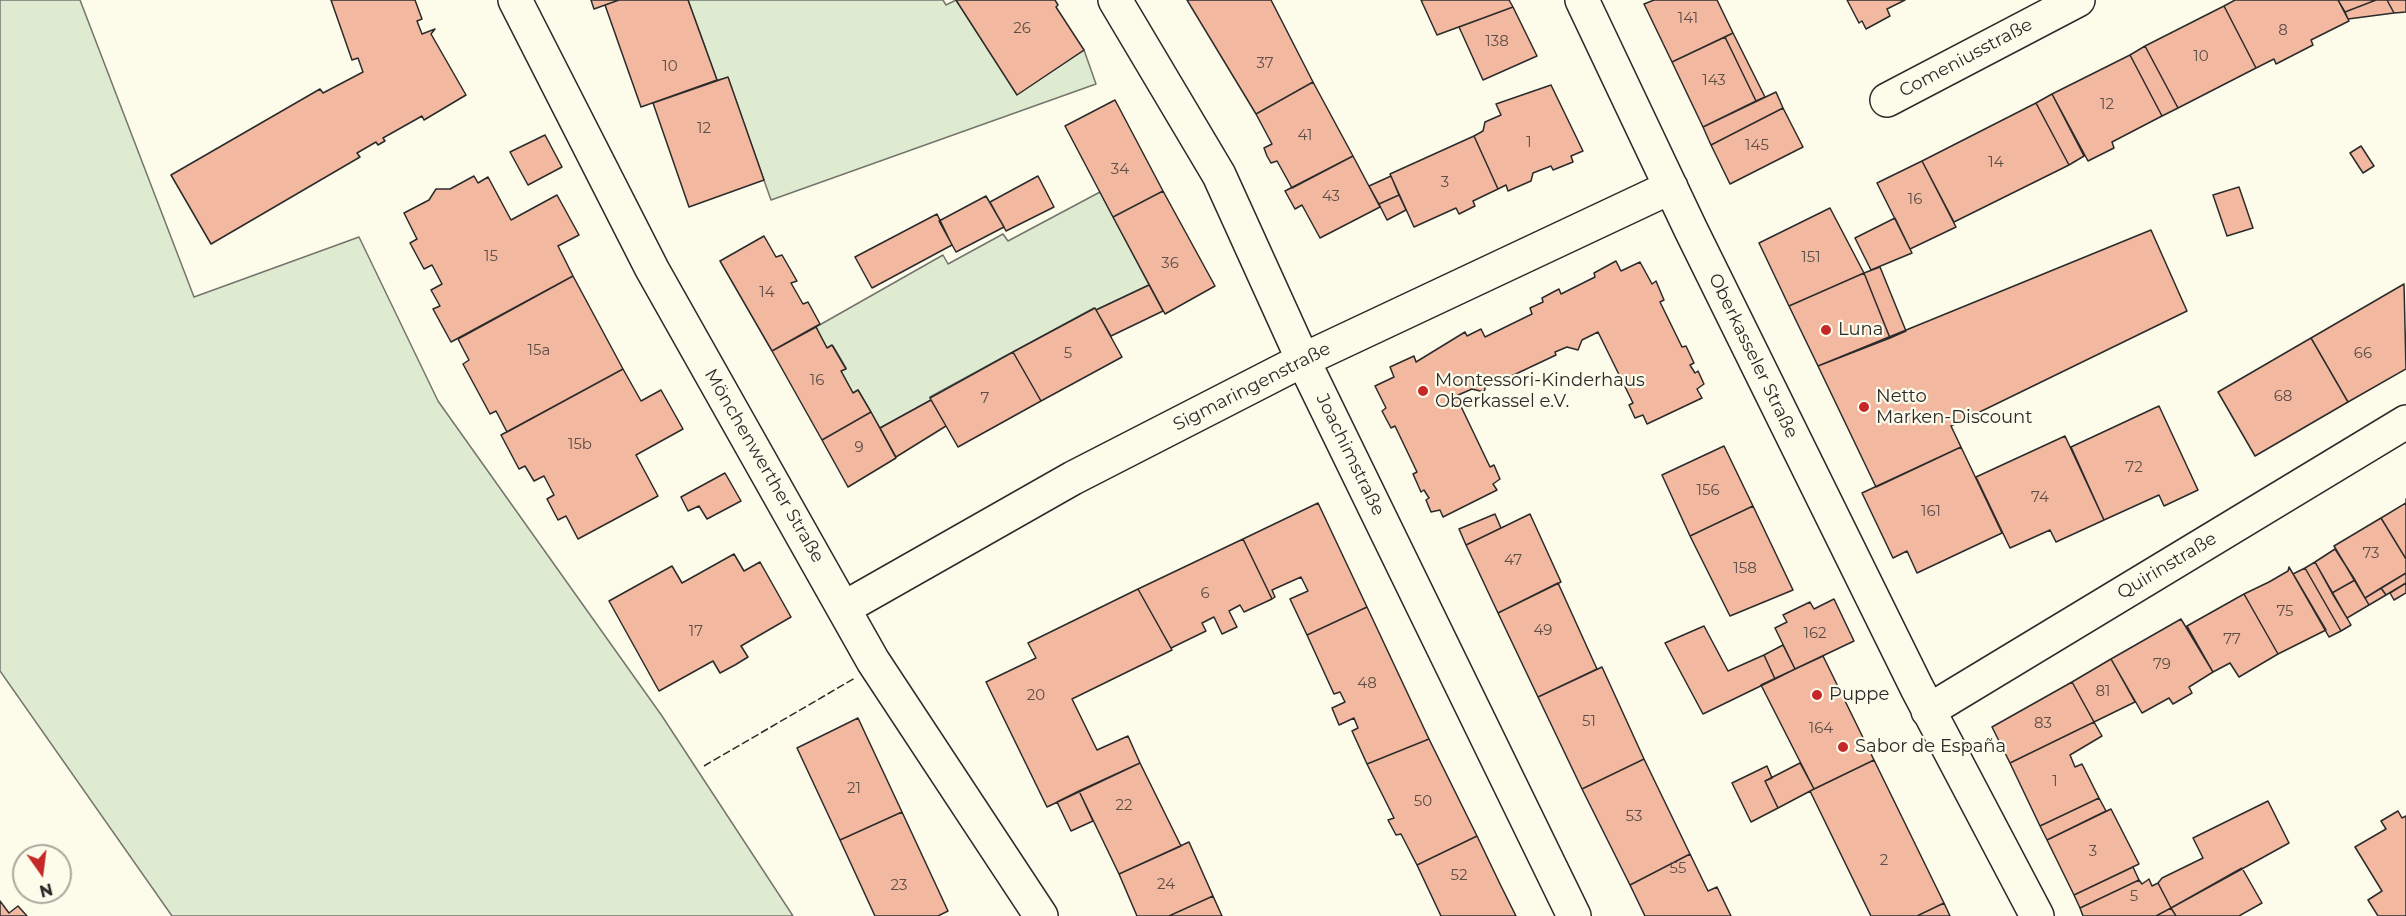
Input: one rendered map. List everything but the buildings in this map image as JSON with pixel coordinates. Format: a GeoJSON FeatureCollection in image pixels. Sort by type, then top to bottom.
{"type":"FeatureCollection","features":[{"type":"Feature","properties":{"kind":"street","name":"Mönchenwerther Straße"},"geometry":{"type":"LineString","coordinates":[[515,0],[652,269],[873,661],[1041,916]]}},
{"type":"Feature","properties":{"kind":"street","name":"Joachimstraße"},"geometry":{"type":"LineString","coordinates":[[1115,0],[1219,175],[1303,360],[1574,916]]}},
{"type":"Feature","properties":{"kind":"street","name":"Oberkasseler Straße"},"geometry":{"type":"LineString","coordinates":[[1582,0],[1671,188],[1928,711],[2037,916]]}},
{"type":"Feature","properties":{"kind":"street","name":"Comeniusstraße"},"geometry":{"type":"LineString","coordinates":[[1887,100],[2078,0]]}},
{"type":"Feature","properties":{"kind":"street","name":"Sigmaringenstraße"},"geometry":{"type":"LineString","coordinates":[[844,608],[1073,478],[1303,360],[1671,188]]}},
{"type":"Feature","properties":{"kind":"street","name":"Quirinstraße"},"geometry":{"type":"LineString","coordinates":[[1928,711],[2406,422]]}},
{"type":"Feature","properties":{"kind":"green space"},"geometry":{"type":"Polygon","coordinates":[[[0,0],[80,0],[194,297],[359,237],[438,401],[662,716],[793,916],[172,916],[0,671],[0,0]]]}},
{"type":"Feature","properties":{"kind":"green space"},"geometry":{"type":"Polygon","coordinates":[[[688,0],[943,0],[946,5],[956,0],[1017,94],[1084,50],[1096,84],[771,200],[728,78],[717,80],[688,0]]]}},
{"type":"Feature","properties":{"kind":"green space"},"geometry":{"type":"Polygon","coordinates":[[[1100,192],[1149,285],[1096,310],[1094,308],[930,397],[931,400],[880,428],[858,390],[853,393],[841,371],[846,368],[833,346],[827,348],[816,327],[943,255],[948,264],[1003,234],[1008,241],[1100,192]]]}},
{"type":"Feature","properties":{"kind":"fence"},"geometry":{"type":"LineString","coordinates":[[704,766],[855,678]]}},
{"type":"Feature","properties":{"kind":"place","name":"Luna"},"geometry":{"type":"Point","coordinates":[1826,330]}},
{"type":"Feature","properties":{"kind":"place","name":"Montessori-Kinderhaus Oberkassel e.V."},"geometry":{"type":"Point","coordinates":[1423,391]}},
{"type":"Feature","properties":{"kind":"place","name":"Netto Marken-Discount"},"geometry":{"type":"Point","coordinates":[1864,407]}},
{"type":"Feature","properties":{"kind":"place","name":"Puppe"},"geometry":{"type":"Point","coordinates":[1817,695]}},
{"type":"Feature","properties":{"kind":"place","name":"Sabor de España"},"geometry":{"type":"Point","coordinates":[1843,747]}}]}
